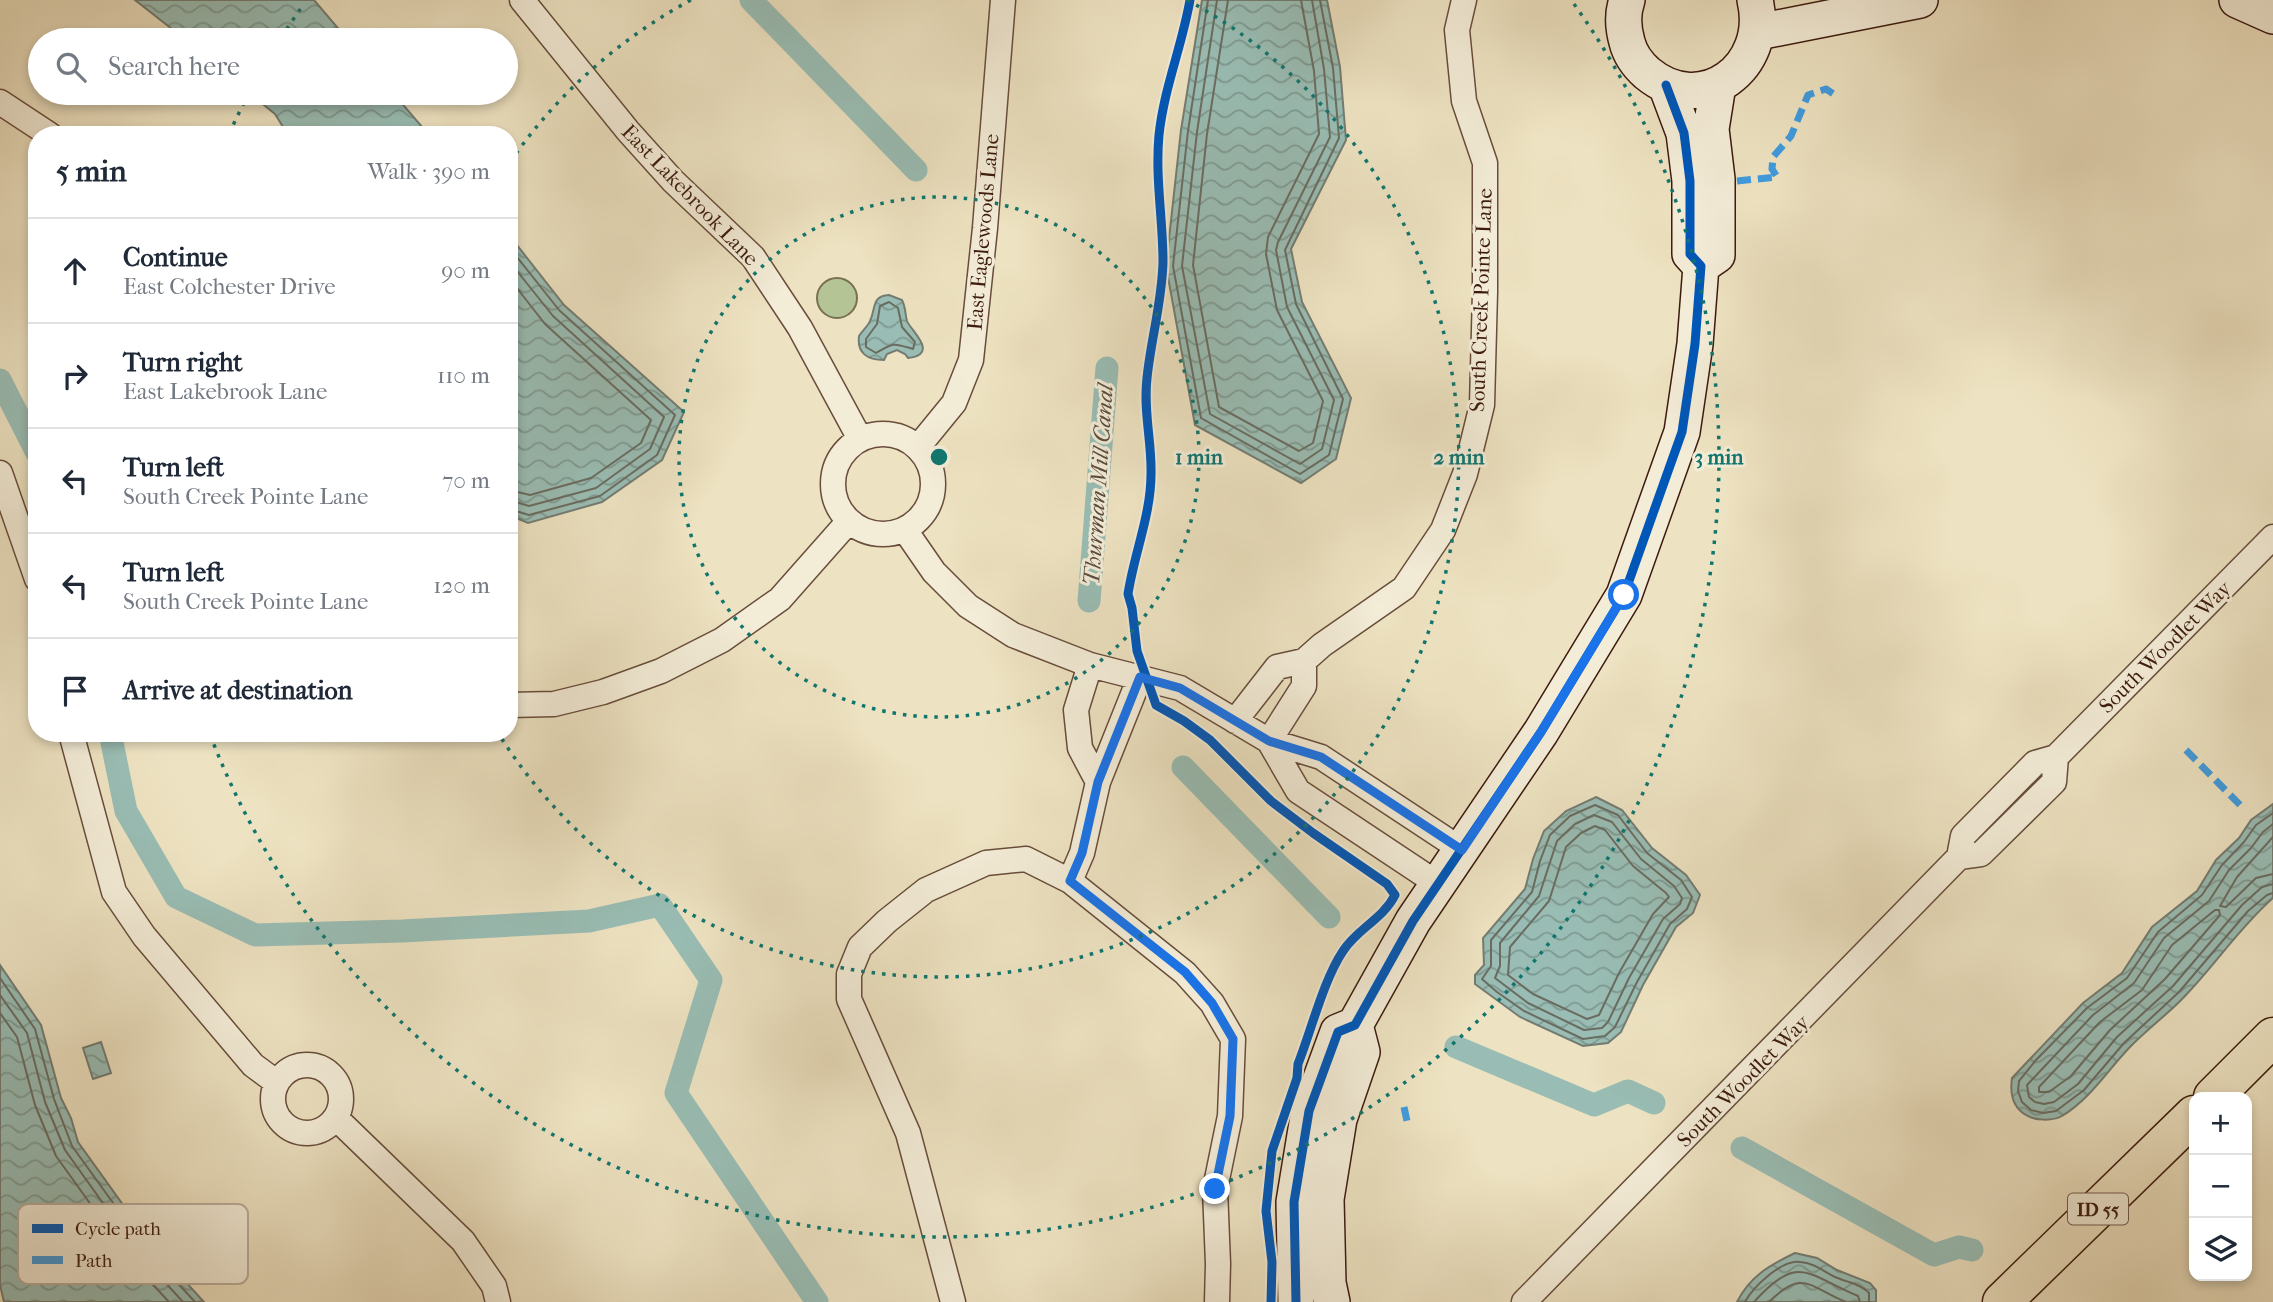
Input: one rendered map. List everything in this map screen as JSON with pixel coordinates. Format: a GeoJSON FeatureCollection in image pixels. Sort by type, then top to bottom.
{"type":"FeatureCollection","features":[{"type":"Feature","properties":{"kind":"highway"},"geometry":{"type":"LineString","coordinates":[[2218,1092],[2273,1037]]}},
{"type":"Feature","properties":{"kind":"highway","name":"ID 55"},"geometry":{"type":"LineString","coordinates":[[2002,1302],[2189,1120]]}},
{"type":"Feature","properties":{"kind":"street","name":"East Lakebrook Lane"},"geometry":{"type":"LineString","coordinates":[[522,0],[628,131],[673,181],[753,257],[800,328],[860,439]]}},
{"type":"Feature","properties":{"kind":"street","name":"East Eaglewoods Lane"},"geometry":{"type":"LineString","coordinates":[[918,447],[954,403],[971,360],[985,228],[1003,0]]}},
{"type":"Feature","properties":{"kind":"street","name":"South Creek Pointe Lane"},"geometry":{"type":"LineString","coordinates":[[1235,721],[1278,667],[1304,661],[1322,645],[1405,588],[1443,530],[1465,474],[1482,405],[1485,163],[1464,101],[1457,30],[1464,0]]}},
{"type":"Feature","properties":{"kind":"street"},"geometry":{"type":"LineString","coordinates":[[1627,0],[1623,28],[1628,49],[1640,66],[1666,85],[1696,90],[1718,85],[1737,72],[1751,54],[1757,16],[1920,0]]}},
{"type":"Feature","properties":{"kind":"street"},"geometry":{"type":"LineString","coordinates":[[2237,0],[2273,16]]}},
{"type":"Feature","properties":{"kind":"street"},"geometry":{"type":"LineString","coordinates":[[1296,1302],[1294,1202],[1308,1111],[1338,1032],[1355,1025],[1413,920],[1541,732],[1624,595],[1682,432],[1695,344],[1701,266],[1690,254],[1690,181],[1684,133],[1666,85]]}},
{"type":"Feature","properties":{"kind":"street"},"geometry":{"type":"LineString","coordinates":[[1701,266],[1717,256],[1717,179],[1711,130],[1718,85]]}},
{"type":"Feature","properties":{"kind":"street"},"geometry":{"type":"LineString","coordinates":[[0,102],[36,126]]}},
{"type":"Feature","properties":{"kind":"street"},"geometry":{"type":"LineString","coordinates":[[875,434],[890,434],[918,447],[928,460],[933,476],[933,492],[928,508],[918,521],[905,530],[891,534],[861,530],[849,522],[839,509],[833,494],[833,477],[837,462],[847,449],[860,439],[875,434]]}},
{"type":"Feature","properties":{"kind":"street"},"geometry":{"type":"LineString","coordinates":[[0,473],[28,553]]}},
{"type":"Feature","properties":{"kind":"street"},"geometry":{"type":"LineString","coordinates":[[518,705],[554,704],[603,692],[661,671],[722,640],[780,599],[849,522]]}},
{"type":"Feature","properties":{"kind":"street"},"geometry":{"type":"LineString","coordinates":[[905,530],[934,572],[968,606],[1013,635],[1090,664],[1180,688],[1269,741],[1321,757],[1462,850]]}},
{"type":"Feature","properties":{"kind":"street","name":"South Woodlet Way"},"geometry":{"type":"LineString","coordinates":[[1524,1302],[1959,857],[1981,854],[2053,782],[2056,757],[2273,537]]}},
{"type":"Feature","properties":{"kind":"street"},"geometry":{"type":"LineString","coordinates":[[1269,741],[1304,686],[1304,661]]}},
{"type":"Feature","properties":{"kind":"street"},"geometry":{"type":"LineString","coordinates":[[1090,664],[1076,710],[1080,748],[1098,782]]}},
{"type":"Feature","properties":{"kind":"street"},"geometry":{"type":"LineString","coordinates":[[1070,881],[1082,853],[1098,782],[1140,677]]}},
{"type":"Feature","properties":{"kind":"street"},"geometry":{"type":"LineString","coordinates":[[1269,741],[1298,791],[1438,884]]}},
{"type":"Feature","properties":{"kind":"street"},"geometry":{"type":"LineString","coordinates":[[73,742],[114,892],[144,936],[253,1065],[276,1082]]}},
{"type":"Feature","properties":{"kind":"street"},"geometry":{"type":"LineString","coordinates":[[953,1302],[908,1133],[849,999],[849,974],[860,947],[926,890],[986,863],[1026,859],[1070,881],[1185,972],[1212,1003],[1233,1039],[1230,1116],[1215,1189],[1217,1302]]}},
{"type":"Feature","properties":{"kind":"street"},"geometry":{"type":"LineString","coordinates":[[1332,1302],[1328,1283],[1326,1199],[1339,1119],[1362,1052],[1355,1025]]}},
{"type":"Feature","properties":{"kind":"street"},"geometry":{"type":"LineString","coordinates":[[303,1064],[324,1069],[339,1086],[341,1097],[336,1118],[317,1132],[306,1134],[294,1131],[276,1116],[272,1093],[276,1082],[292,1067],[303,1064]]}},
{"type":"Feature","properties":{"kind":"street"},"geometry":{"type":"LineString","coordinates":[[336,1118],[463,1241],[494,1286],[498,1302]]}},
{"type":"Feature","properties":{"kind":"green space"},"geometry":{"type":"Polygon","coordinates":[[[837,278],[851,284],[857,298],[851,312],[837,318],[823,312],[817,298],[823,284],[837,278]]]}},
{"type":"Feature","properties":{"kind":"water"},"geometry":{"type":"Polygon","coordinates":[[[135,0],[314,0],[338,28],[171,28],[135,0]]]}},
{"type":"Feature","properties":{"kind":"water"},"geometry":{"type":"Polygon","coordinates":[[[1202,0],[1327,0],[1340,67],[1346,140],[1291,249],[1302,302],[1351,398],[1336,459],[1301,483],[1195,425],[1166,266],[1181,130],[1202,0]]]}},
{"type":"Feature","properties":{"kind":"water"},"geometry":{"type":"Polygon","coordinates":[[[264,105],[403,105],[421,126],[282,126],[275,114],[264,105]]]}},
{"type":"Feature","properties":{"kind":"water"},"geometry":{"type":"Polygon","coordinates":[[[518,246],[564,305],[684,412],[662,460],[602,502],[528,523],[518,519],[518,246]]]}},
{"type":"Feature","properties":{"kind":"water"},"geometry":{"type":"Polygon","coordinates":[[[889,295],[902,300],[907,321],[923,347],[917,356],[908,358],[897,350],[887,354],[884,360],[878,360],[868,357],[860,347],[859,336],[869,323],[875,304],[879,298],[889,295]]]}},
{"type":"Feature","properties":{"kind":"water"},"geometry":{"type":"Polygon","coordinates":[[[1596,797],[1622,810],[1652,848],[1686,875],[1700,895],[1693,913],[1676,927],[1643,985],[1621,1032],[1608,1043],[1583,1046],[1520,1017],[1475,984],[1475,975],[1484,965],[1483,938],[1525,889],[1544,831],[1566,811],[1596,797]]]}},
{"type":"Feature","properties":{"kind":"water"},"geometry":{"type":"Polygon","coordinates":[[[2273,804],[2273,898],[2184,997],[2129,1048],[2072,1109],[2062,1116],[2044,1120],[2021,1112],[2013,1099],[2012,1078],[2083,1003],[2122,973],[2152,927],[2197,891],[2216,860],[2239,838],[2251,820],[2273,804]]]}},
{"type":"Feature","properties":{"kind":"water"},"geometry":{"type":"Polygon","coordinates":[[[0,965],[41,1025],[61,1098],[71,1118],[78,1142],[123,1204],[18,1204],[18,1284],[188,1284],[204,1302],[4,1302],[0,1285],[0,965]]]}},
{"type":"Feature","properties":{"kind":"water"},"geometry":{"type":"Polygon","coordinates":[[[101,1042],[111,1073],[93,1079],[83,1048],[101,1042]]]}},
{"type":"Feature","properties":{"kind":"water"},"geometry":{"type":"Polygon","coordinates":[[[1795,1253],[1817,1258],[1837,1270],[1870,1283],[1876,1290],[1876,1302],[1737,1302],[1748,1285],[1762,1272],[1795,1253]]]}},
{"type":"Feature","properties":{"kind":"waterway","name":"Thurman Mill Canal"},"geometry":{"type":"LineString","coordinates":[[751,0],[916,170]]}},
{"type":"Feature","properties":{"kind":"waterway","name":"Thurman Mill Canal"},"geometry":{"type":"LineString","coordinates":[[1089,601],[1107,368]]}},
{"type":"Feature","properties":{"kind":"waterway"},"geometry":{"type":"LineString","coordinates":[[0,380],[28,435]]}},
{"type":"Feature","properties":{"kind":"waterway"},"geometry":{"type":"LineString","coordinates":[[112,742],[126,811],[176,897],[255,935],[402,931],[589,921],[660,905],[711,980],[676,1093],[817,1302]]}},
{"type":"Feature","properties":{"kind":"waterway","name":"Thurman Mill Canal"},"geometry":{"type":"LineString","coordinates":[[1183,767],[1329,917]]}},
{"type":"Feature","properties":{"kind":"waterway","name":"Thurman Mill Canal"},"geometry":{"type":"LineString","coordinates":[[1456,1047],[1594,1105],[1628,1091],[1654,1103]]}},
{"type":"Feature","properties":{"kind":"waterway","name":"Thurman Mill Canal"},"geometry":{"type":"LineString","coordinates":[[1742,1148],[1934,1255],[1959,1247],[1972,1250]]}},
{"type":"Feature","properties":{"kind":"marked path"},"geometry":{"type":"LineString","coordinates":[[1737,181],[1777,177],[1772,169],[1773,157],[1791,136],[1808,95],[1826,89],[1835,95]]}},
{"type":"Feature","properties":{"kind":"marked path"},"geometry":{"type":"LineString","coordinates":[[2186,750],[2244,809]]}},
{"type":"Feature","properties":{"kind":"marked path"},"geometry":{"type":"LineString","coordinates":[[1404,1107],[1407,1121]]}},
{"type":"Feature","properties":{"kind":"cycle path"},"geometry":{"type":"LineString","coordinates":[[1190,0],[1159,135],[1163,262],[1146,390],[1150,489],[1128,594],[1137,651],[1156,705],[1210,740],[1271,801],[1387,884],[1395,895],[1384,911],[1355,936],[1336,963],[1298,1064],[1297,1078],[1272,1151],[1266,1211],[1272,1262],[1271,1302]]}},
{"type":"Feature","properties":{"kind":"cycle path"},"geometry":{"type":"LineString","coordinates":[[1296,1302],[1294,1202],[1309,1111],[1338,1032],[1355,1025],[1413,921],[1541,732],[1624,595],[1682,432],[1695,344],[1701,266],[1690,254],[1690,181],[1684,133],[1666,85]]}},
{"type":"Feature","properties":{"kind":"route"},"geometry":{"type":"LineString","coordinates":[[1215,1189],[1230,1116],[1233,1039],[1212,1003],[1185,972],[1070,881],[1082,853],[1098,782],[1140,677],[1180,688],[1269,741],[1321,757],[1462,850],[1541,732],[1624,595]]}}]}
